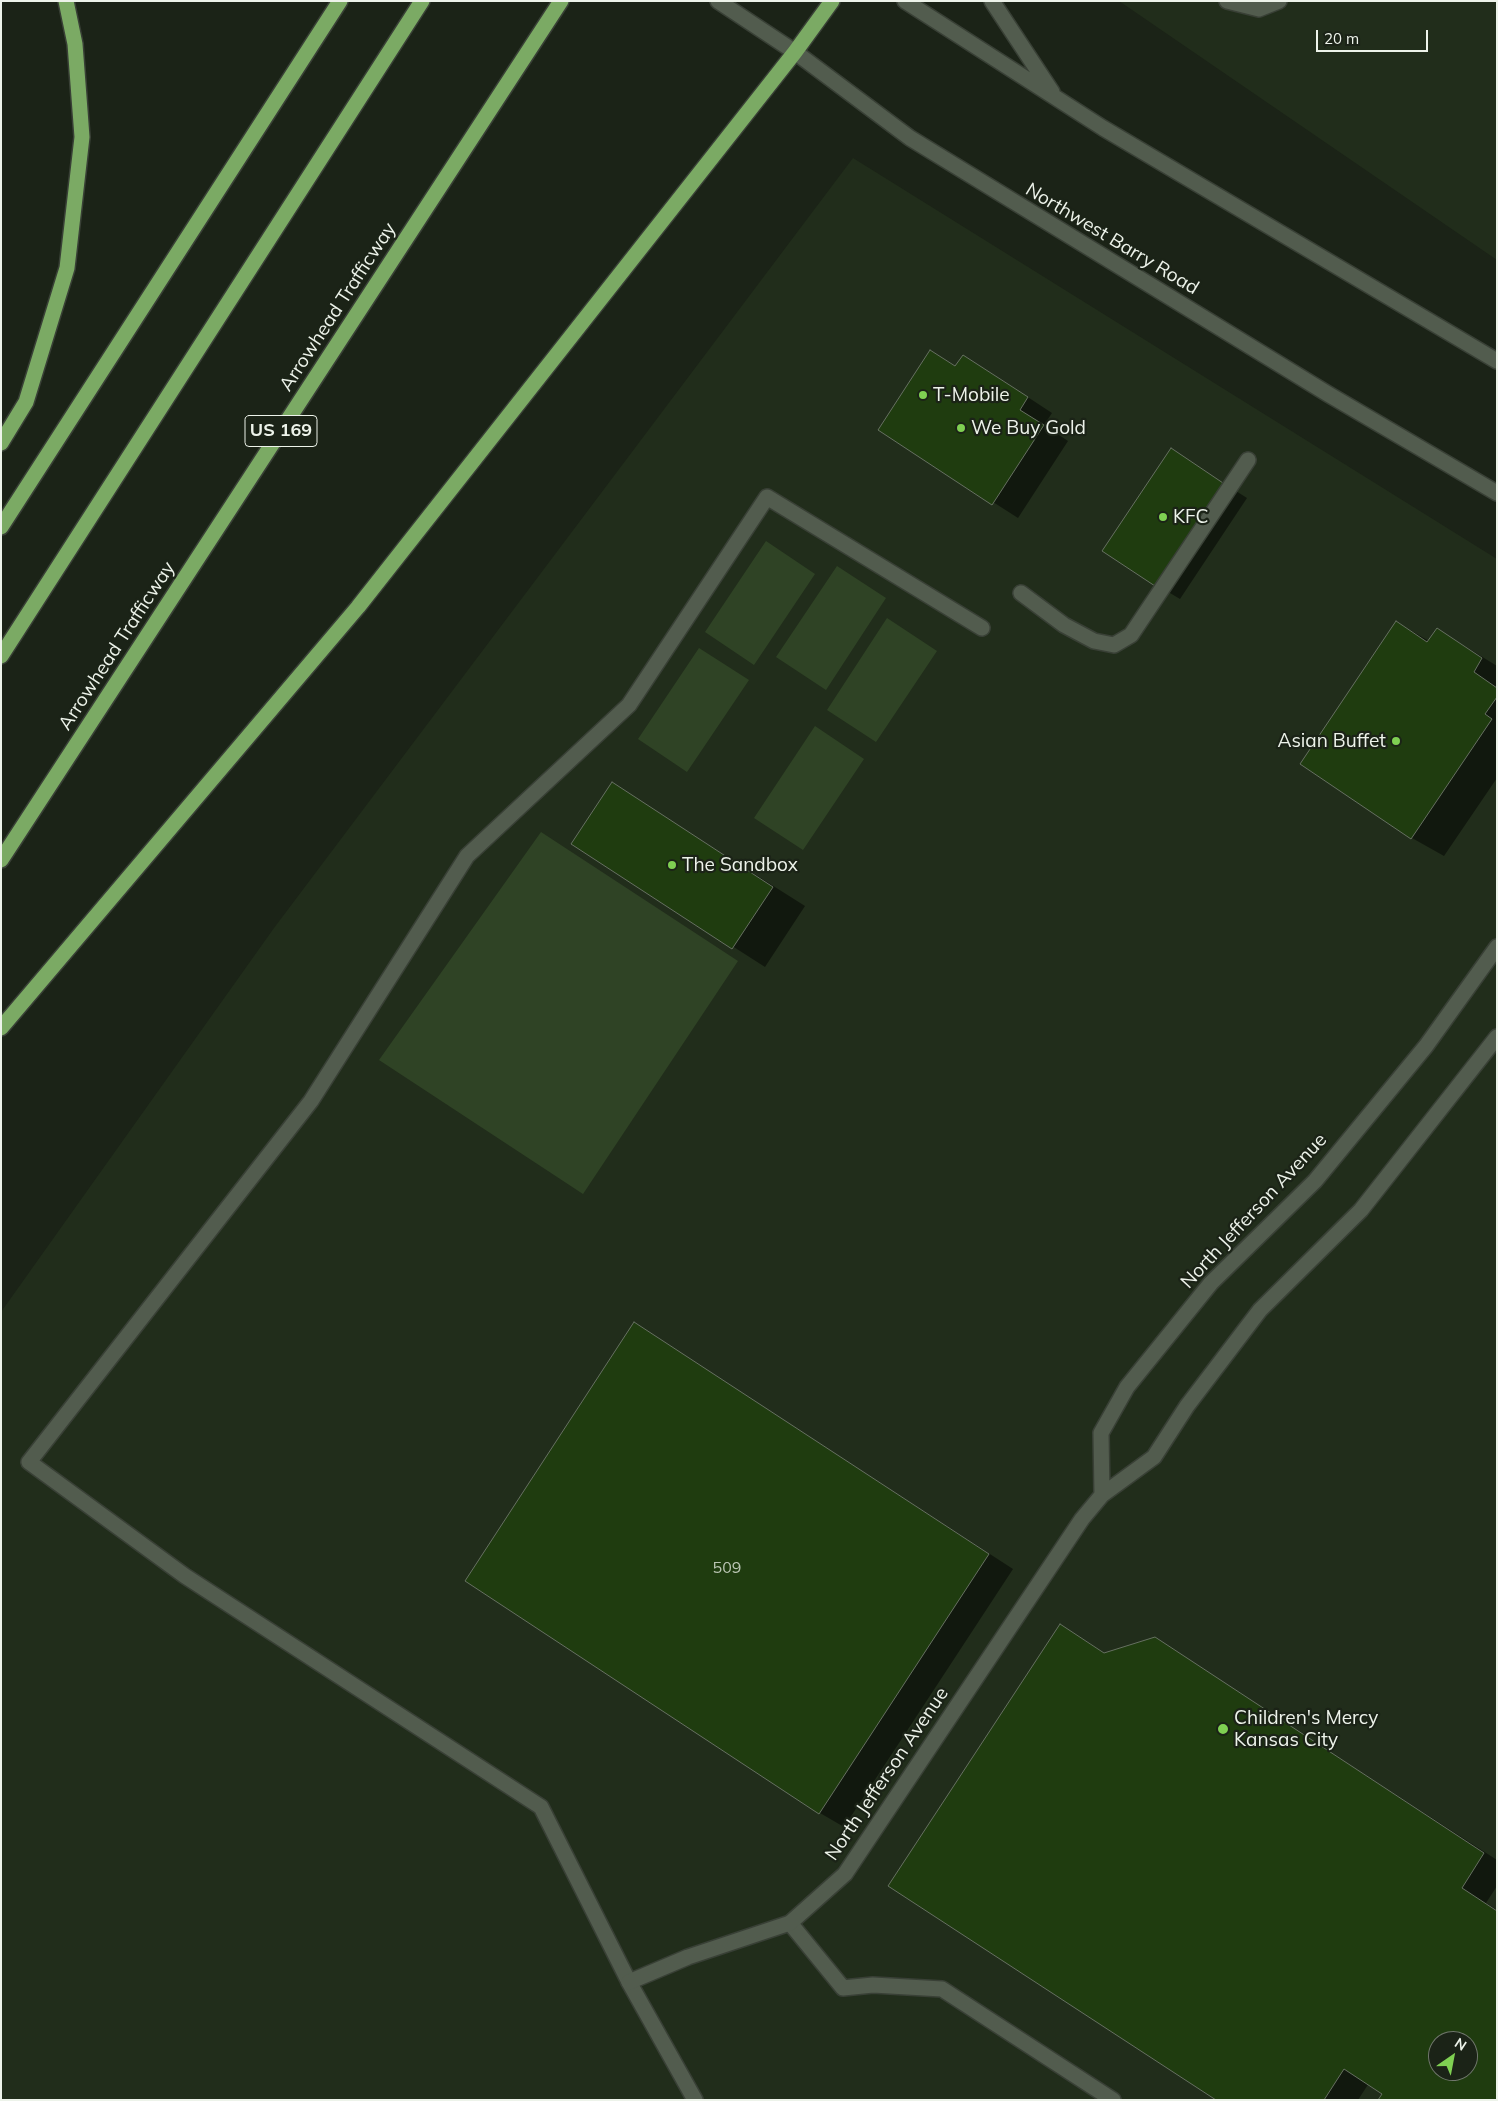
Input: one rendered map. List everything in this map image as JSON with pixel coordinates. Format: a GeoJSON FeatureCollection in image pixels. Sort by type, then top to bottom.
{"type":"FeatureCollection","features":[{"type":"Feature","properties":{"kind":"highway"},"geometry":{"type":"LineString","coordinates":[[1,443],[26,402],[67,268],[82,137],[75,44],[66,1]]}},
{"type":"Feature","properties":{"kind":"highway"},"geometry":{"type":"LineString","coordinates":[[1,527],[340,1]]}},
{"type":"Feature","properties":{"kind":"highway"},"geometry":{"type":"LineString","coordinates":[[1,656],[422,1]]}},
{"type":"Feature","properties":{"kind":"highway","name":"Arrowhead Trafficway"},"geometry":{"type":"LineString","coordinates":[[1,860],[561,1]]}},
{"type":"Feature","properties":{"kind":"highway"},"geometry":{"type":"LineString","coordinates":[[1,1028],[358,608],[795,52],[832,1]]}},
{"type":"Feature","properties":{"kind":"street","name":"Northwest Barry Road"},"geometry":{"type":"LineString","coordinates":[[718,1],[795,52],[918,143],[1328,394],[1497,493]]}},
{"type":"Feature","properties":{"kind":"street"},"geometry":{"type":"LineString","coordinates":[[906,1],[1056,98],[1497,362]]}},
{"type":"Feature","properties":{"kind":"street"},"geometry":{"type":"LineString","coordinates":[[992,1],[1056,98]]}},
{"type":"Feature","properties":{"kind":"street"},"geometry":{"type":"LineString","coordinates":[[1227,1],[1259,8],[1279,1]]}},
{"type":"Feature","properties":{"kind":"street"},"geometry":{"type":"LineString","coordinates":[[1021,593],[1064,624],[1094,641],[1114,645],[1131,635],[1248,460]]}},
{"type":"Feature","properties":{"kind":"street"},"geometry":{"type":"LineString","coordinates":[[694,2100],[629,1982],[541,1807],[185,1576],[29,1462],[311,1101],[467,856],[629,704],[767,497],[982,628]]}},
{"type":"Feature","properties":{"kind":"street","name":"North Jefferson Avenue"},"geometry":{"type":"LineString","coordinates":[[1102,1495],[1100,1433],[1127,1388],[1210,1283],[1315,1181],[1426,1046],[1497,947]]}},
{"type":"Feature","properties":{"kind":"street","name":"North Jefferson Avenue"},"geometry":{"type":"LineString","coordinates":[[629,1982],[688,1957],[790,1923],[845,1874],[1082,1519],[1102,1495],[1154,1457],[1187,1406],[1260,1310],[1361,1210],[1497,1037]]}},
{"type":"Feature","properties":{"kind":"street"},"geometry":{"type":"LineString","coordinates":[[790,1923],[843,1988],[873,1985],[942,1989],[1113,2100]]}},
{"type":"Feature","properties":{"kind":"shaded area"},"geometry":{"type":"Polygon","coordinates":[[[1119,1],[1497,1],[1497,260],[1119,1]]]}},
{"type":"Feature","properties":{"kind":"shaded area"},"geometry":{"type":"Polygon","coordinates":[[[853,158],[1497,559],[1497,2100],[1,2100],[1,1312],[274,928],[853,158]]]}},
{"type":"Feature","properties":{"kind":"shaded area"},"geometry":{"type":"Polygon","coordinates":[[[766,541],[815,574],[754,665],[705,632],[766,541]]]}},
{"type":"Feature","properties":{"kind":"shaded area"},"geometry":{"type":"Polygon","coordinates":[[[837,566],[886,598],[826,690],[776,657],[837,566]]]}},
{"type":"Feature","properties":{"kind":"shaded area"},"geometry":{"type":"Polygon","coordinates":[[[887,618],[937,651],[876,742],[827,710],[887,618]]]}},
{"type":"Feature","properties":{"kind":"shaded area"},"geometry":{"type":"Polygon","coordinates":[[[699,648],[749,680],[687,772],[638,739],[699,648]]]}},
{"type":"Feature","properties":{"kind":"shaded area"},"geometry":{"type":"Polygon","coordinates":[[[815,726],[864,759],[803,850],[754,818],[815,726]]]}},
{"type":"Feature","properties":{"kind":"shaded area"},"geometry":{"type":"Polygon","coordinates":[[[541,832],[738,961],[583,1194],[379,1060],[541,832]]]}},
{"type":"Feature","properties":{"kind":"building","name":"We Buy Gold"},"geometry":{"type":"Polygon","coordinates":[[[930,350],[955,366],[963,355],[1028,397],[1020,410],[1044,425],[992,505],[878,430],[930,350]]]}},
{"type":"Feature","properties":{"kind":"building","name":"KFC"},"geometry":{"type":"Polygon","coordinates":[[[1171,448],[1223,483],[1155,586],[1102,551],[1171,448]]]}},
{"type":"Feature","properties":{"kind":"building","name":"Asian Buffet"},"geometry":{"type":"Polygon","coordinates":[[[1396,621],[1427,642],[1437,628],[1482,658],[1474,672],[1497,688],[1497,697],[1485,714],[1492,719],[1411,839],[1300,764],[1396,621]]]}},
{"type":"Feature","properties":{"kind":"building","name":"The Sandbox"},"geometry":{"type":"Polygon","coordinates":[[[612,782],[773,887],[732,949],[571,844],[612,782]]]}},
{"type":"Feature","properties":{"kind":"building"},"geometry":{"type":"Polygon","coordinates":[[[634,1322],[989,1554],[819,1814],[465,1581],[634,1322]]]}},
{"type":"Feature","properties":{"kind":"building"},"geometry":{"type":"Polygon","coordinates":[[[1060,1624],[1104,1653],[1155,1637],[1484,1853],[1462,1888],[1497,1911],[1497,2100],[1378,2100],[1382,2094],[1344,2069],[1324,2100],[1216,2100],[888,1886],[1060,1624]]]}},
{"type":"Feature","properties":{"kind":"place","name":"T-Mobile"},"geometry":{"type":"Point","coordinates":[923,395]}},
{"type":"Feature","properties":{"kind":"place","name":"We Buy Gold"},"geometry":{"type":"Point","coordinates":[961,428]}},
{"type":"Feature","properties":{"kind":"place","name":"KFC"},"geometry":{"type":"Point","coordinates":[1163,517]}},
{"type":"Feature","properties":{"kind":"place","name":"Asian Buffet"},"geometry":{"type":"Point","coordinates":[1396,741]}},
{"type":"Feature","properties":{"kind":"place","name":"The Sandbox"},"geometry":{"type":"Point","coordinates":[672,865]}},
{"type":"Feature","properties":{"kind":"place","name":"Children's Mercy Kansas City"},"geometry":{"type":"Point","coordinates":[1223,1729]}}]}
